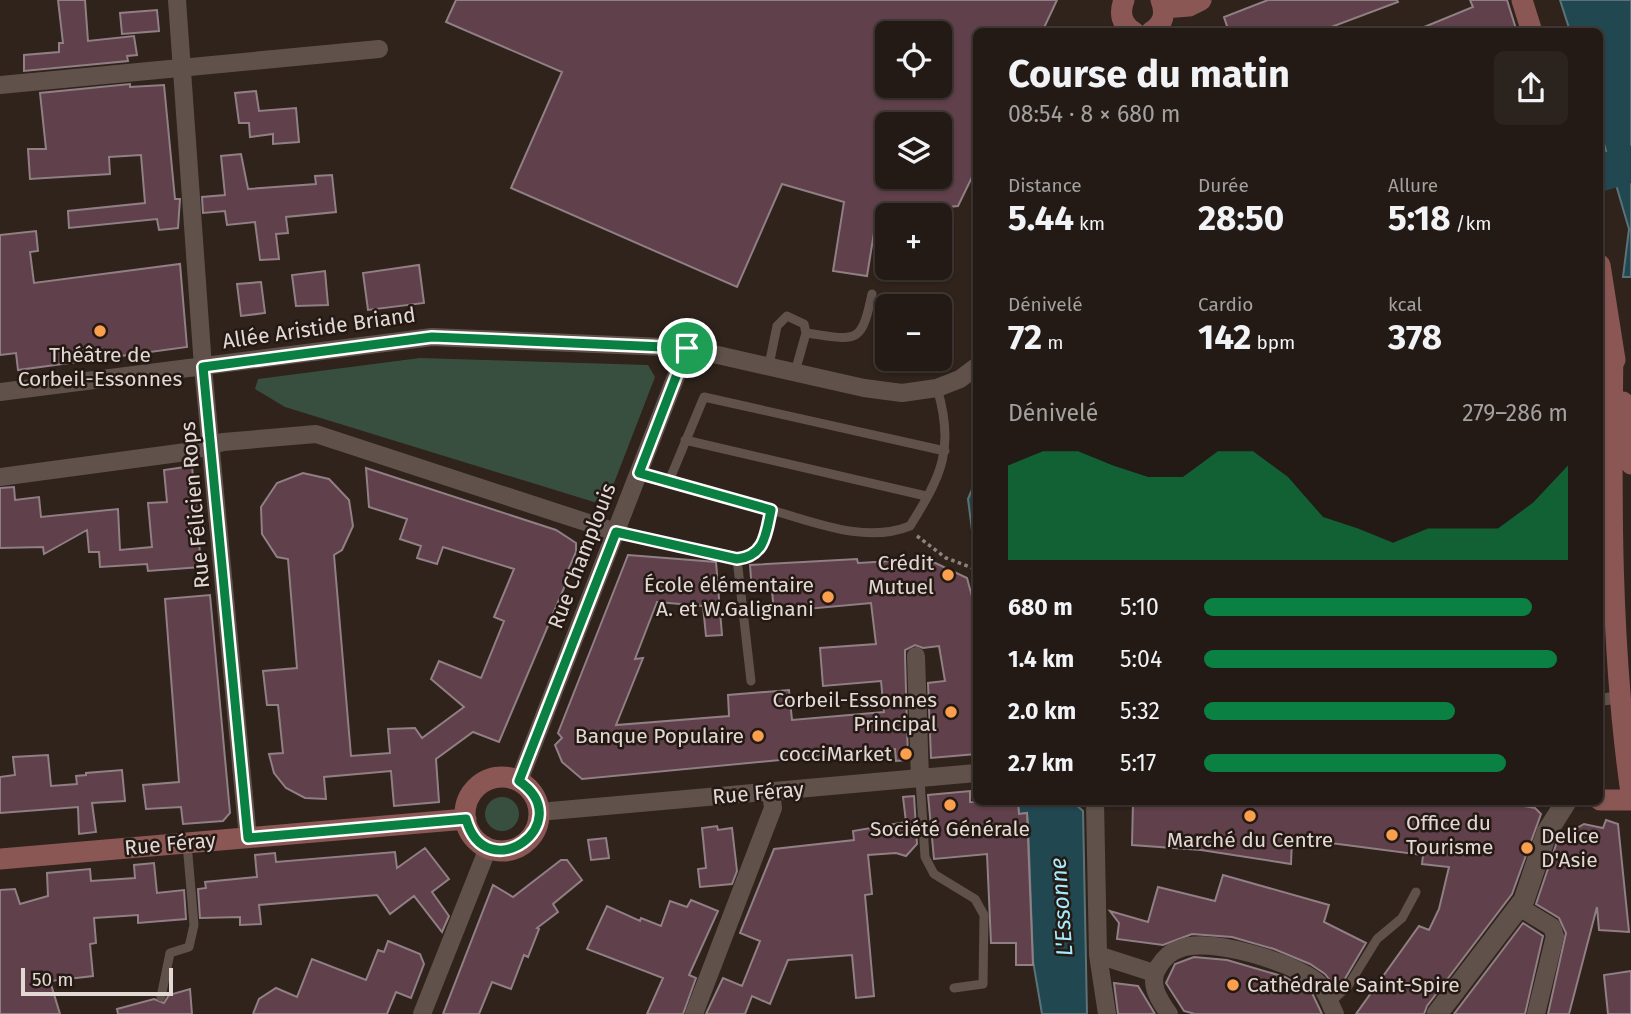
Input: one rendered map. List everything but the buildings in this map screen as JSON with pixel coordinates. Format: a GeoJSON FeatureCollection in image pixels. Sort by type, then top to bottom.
{"type":"FeatureCollection","features":[{"type":"Feature","properties":{"kind":"main road"},"geometry":{"type":"LineString","coordinates":[[1124,0],[1121,16],[1127,28]]}},
{"type":"Feature","properties":{"kind":"main road"},"geometry":{"type":"LineString","coordinates":[[1158,20],[1201,0]]}},
{"type":"Feature","properties":{"kind":"main road"},"geometry":{"type":"LineString","coordinates":[[1522,0],[1531,28]]}},
{"type":"Feature","properties":{"kind":"main road"},"geometry":{"type":"LineString","coordinates":[[1603,284],[1631,464]]}},
{"type":"Feature","properties":{"kind":"main road"},"geometry":{"type":"LineString","coordinates":[[1613,347],[1606,443],[1610,699],[1631,793]]}},
{"type":"Feature","properties":{"kind":"main road"},"geometry":{"type":"LineString","coordinates":[[508,778],[519,781],[533,794],[539,812],[534,832],[519,847],[498,850],[488,848],[473,836],[466,819],[470,796],[486,781],[508,778]]}},
{"type":"Feature","properties":{"kind":"main road"},"geometry":{"type":"LineString","coordinates":[[1603,800],[1631,800]]}},
{"type":"Feature","properties":{"kind":"main road","name":"Rue Féray"},"geometry":{"type":"LineString","coordinates":[[0,859],[466,819]]}},
{"type":"Feature","properties":{"kind":"street","name":"Rue Félicien Rops"},"geometry":{"type":"LineString","coordinates":[[177,0],[203,367],[248,838]]}},
{"type":"Feature","properties":{"kind":"street"},"geometry":{"type":"LineString","coordinates":[[0,85],[379,49]]}},
{"type":"Feature","properties":{"kind":"street","name":"Allée Aristide Briand"},"geometry":{"type":"LineString","coordinates":[[0,392],[432,337],[687,348],[887,391],[917,392],[937,388]]}},
{"type":"Feature","properties":{"kind":"street","name":"Rue Champlouis"},"geometry":{"type":"LineString","coordinates":[[519,781],[687,348]]}},
{"type":"Feature","properties":{"kind":"street"},"geometry":{"type":"LineString","coordinates":[[937,388],[960,379],[973,369]]}},
{"type":"Feature","properties":{"kind":"street"},"geometry":{"type":"LineString","coordinates":[[0,477],[212,446],[223,442],[316,434],[616,532]]}},
{"type":"Feature","properties":{"kind":"street"},"geometry":{"type":"LineString","coordinates":[[916,656],[920,779]]}},
{"type":"Feature","properties":{"kind":"street","name":"Rue Féray"},"geometry":{"type":"LineString","coordinates":[[539,812],[973,773]]}},
{"type":"Feature","properties":{"kind":"street"},"geometry":{"type":"LineString","coordinates":[[694,1014],[773,808],[771,791]]}},
{"type":"Feature","properties":{"kind":"street"},"geometry":{"type":"LineString","coordinates":[[1095,805],[1098,955],[1107,1014]]}},
{"type":"Feature","properties":{"kind":"street"},"geometry":{"type":"LineString","coordinates":[[1437,1014],[1519,907],[1528,892],[1547,832],[1564,805]]}},
{"type":"Feature","properties":{"kind":"street"},"geometry":{"type":"LineString","coordinates":[[422,1014],[488,848]]}},
{"type":"Feature","properties":{"kind":"street"},"geometry":{"type":"LineString","coordinates":[[1519,907],[1552,927],[1555,936],[1536,1014]]}},
{"type":"Feature","properties":{"kind":"street"},"geometry":{"type":"LineString","coordinates":[[1169,1014],[1154,987],[1154,973],[1165,957],[1181,947],[1231,949],[1268,959],[1309,976],[1325,990],[1333,1008]]}},
{"type":"Feature","properties":{"kind":"street"},"geometry":{"type":"LineString","coordinates":[[1098,955],[1154,973]]}},
{"type":"Feature","properties":{"kind":"lane"},"geometry":{"type":"LineString","coordinates":[[806,333],[852,337],[859,335],[864,329],[872,293]]}},
{"type":"Feature","properties":{"kind":"lane"},"geometry":{"type":"LineString","coordinates":[[769,365],[781,319],[796,318],[804,324],[806,333],[795,372]]}},
{"type":"Feature","properties":{"kind":"lane"},"geometry":{"type":"LineString","coordinates":[[639,473],[839,529],[892,533],[909,526],[926,496],[945,452],[948,435],[937,388]]}},
{"type":"Feature","properties":{"kind":"lane"},"geometry":{"type":"LineString","coordinates":[[669,481],[704,397],[945,452]]}},
{"type":"Feature","properties":{"kind":"lane"},"geometry":{"type":"LineString","coordinates":[[685,440],[926,496]]}},
{"type":"Feature","properties":{"kind":"lane"},"geometry":{"type":"LineString","coordinates":[[616,532],[737,559],[759,552],[771,510]]}},
{"type":"Feature","properties":{"kind":"lane"},"geometry":{"type":"LineString","coordinates":[[737,559],[751,681]]}},
{"type":"Feature","properties":{"kind":"lane"},"geometry":{"type":"LineString","coordinates":[[920,779],[925,858],[934,874],[975,899],[984,915],[983,984],[954,988]]}},
{"type":"Feature","properties":{"kind":"lane"},"geometry":{"type":"LineString","coordinates":[[161,997],[170,953],[189,947],[194,925],[187,843]]}},
{"type":"Feature","properties":{"kind":"lane"},"geometry":{"type":"LineString","coordinates":[[1333,1008],[1377,939],[1402,918],[1416,892]]}},
{"type":"Feature","properties":{"kind":"path"},"geometry":{"type":"LineString","coordinates":[[909,526],[922,542],[946,558],[973,569]]}},
{"type":"Feature","properties":{"kind":"green space"},"geometry":{"type":"Polygon","coordinates":[[[420,358],[648,365],[655,377],[609,496],[594,502],[285,407],[255,389],[258,379],[420,358]]]}},
{"type":"Feature","properties":{"kind":"green space"},"geometry":{"type":"Polygon","coordinates":[[[502,797],[514,802],[519,814],[514,826],[502,831],[490,826],[485,814],[490,802],[502,797]]]}},
{"type":"Feature","properties":{"kind":"water"},"geometry":{"type":"Polygon","coordinates":[[[1560,0],[1631,0],[1631,277],[1623,277],[1629,229],[1603,140],[1603,28],[1569,28],[1560,0]]]}},
{"type":"Feature","properties":{"kind":"water"},"geometry":{"type":"Polygon","coordinates":[[[973,487],[973,538],[968,499],[973,487]]]}},
{"type":"Feature","properties":{"kind":"water"},"geometry":{"type":"Polygon","coordinates":[[[1018,805],[1076,805],[1083,811],[1087,1014],[1042,1014],[1033,961],[1027,813],[1019,814],[1018,805]]]}},
{"type":"Feature","properties":{"kind":"waterway","name":"L'Essonne"},"geometry":{"type":"LineString","coordinates":[[1603,172],[1631,164]]}},
{"type":"Feature","properties":{"kind":"place","name":"Théâtre de Corbeil-Essonnes"},"geometry":{"type":"Point","coordinates":[100,331]}},
{"type":"Feature","properties":{"kind":"place","name":"Crédit Mutuel"},"geometry":{"type":"Point","coordinates":[948,575]}},
{"type":"Feature","properties":{"kind":"place","name":"École élémentaire A. et W.Galignani"},"geometry":{"type":"Point","coordinates":[828,597]}},
{"type":"Feature","properties":{"kind":"place","name":"Corbeil-Essonnes Principal"},"geometry":{"type":"Point","coordinates":[951,712]}},
{"type":"Feature","properties":{"kind":"place","name":"Banque Populaire"},"geometry":{"type":"Point","coordinates":[758,736]}},
{"type":"Feature","properties":{"kind":"place","name":"cocciMarket"},"geometry":{"type":"Point","coordinates":[906,754]}},
{"type":"Feature","properties":{"kind":"place","name":"Société Générale"},"geometry":{"type":"Point","coordinates":[950,805]}},
{"type":"Feature","properties":{"kind":"place","name":"Marché du Centre"},"geometry":{"type":"Point","coordinates":[1250,816]}},
{"type":"Feature","properties":{"kind":"place","name":"Office du Tourisme"},"geometry":{"type":"Point","coordinates":[1392,835]}},
{"type":"Feature","properties":{"kind":"place","name":"Delice D'Asie"},"geometry":{"type":"Point","coordinates":[1527,848]}},
{"type":"Feature","properties":{"kind":"place","name":"Cathédrale Saint-Spire"},"geometry":{"type":"Point","coordinates":[1233,985]}},
{"type":"Feature","properties":{"kind":"route"},"geometry":{"type":"LineString","coordinates":[[432,337],[687,348],[639,473],[771,510],[763,546],[752,556],[737,559],[616,532],[519,781],[533,794],[539,812],[538,823],[527,841],[509,850],[488,848],[473,836],[466,819],[248,838],[209,407],[203,367],[432,337]]}}]}
